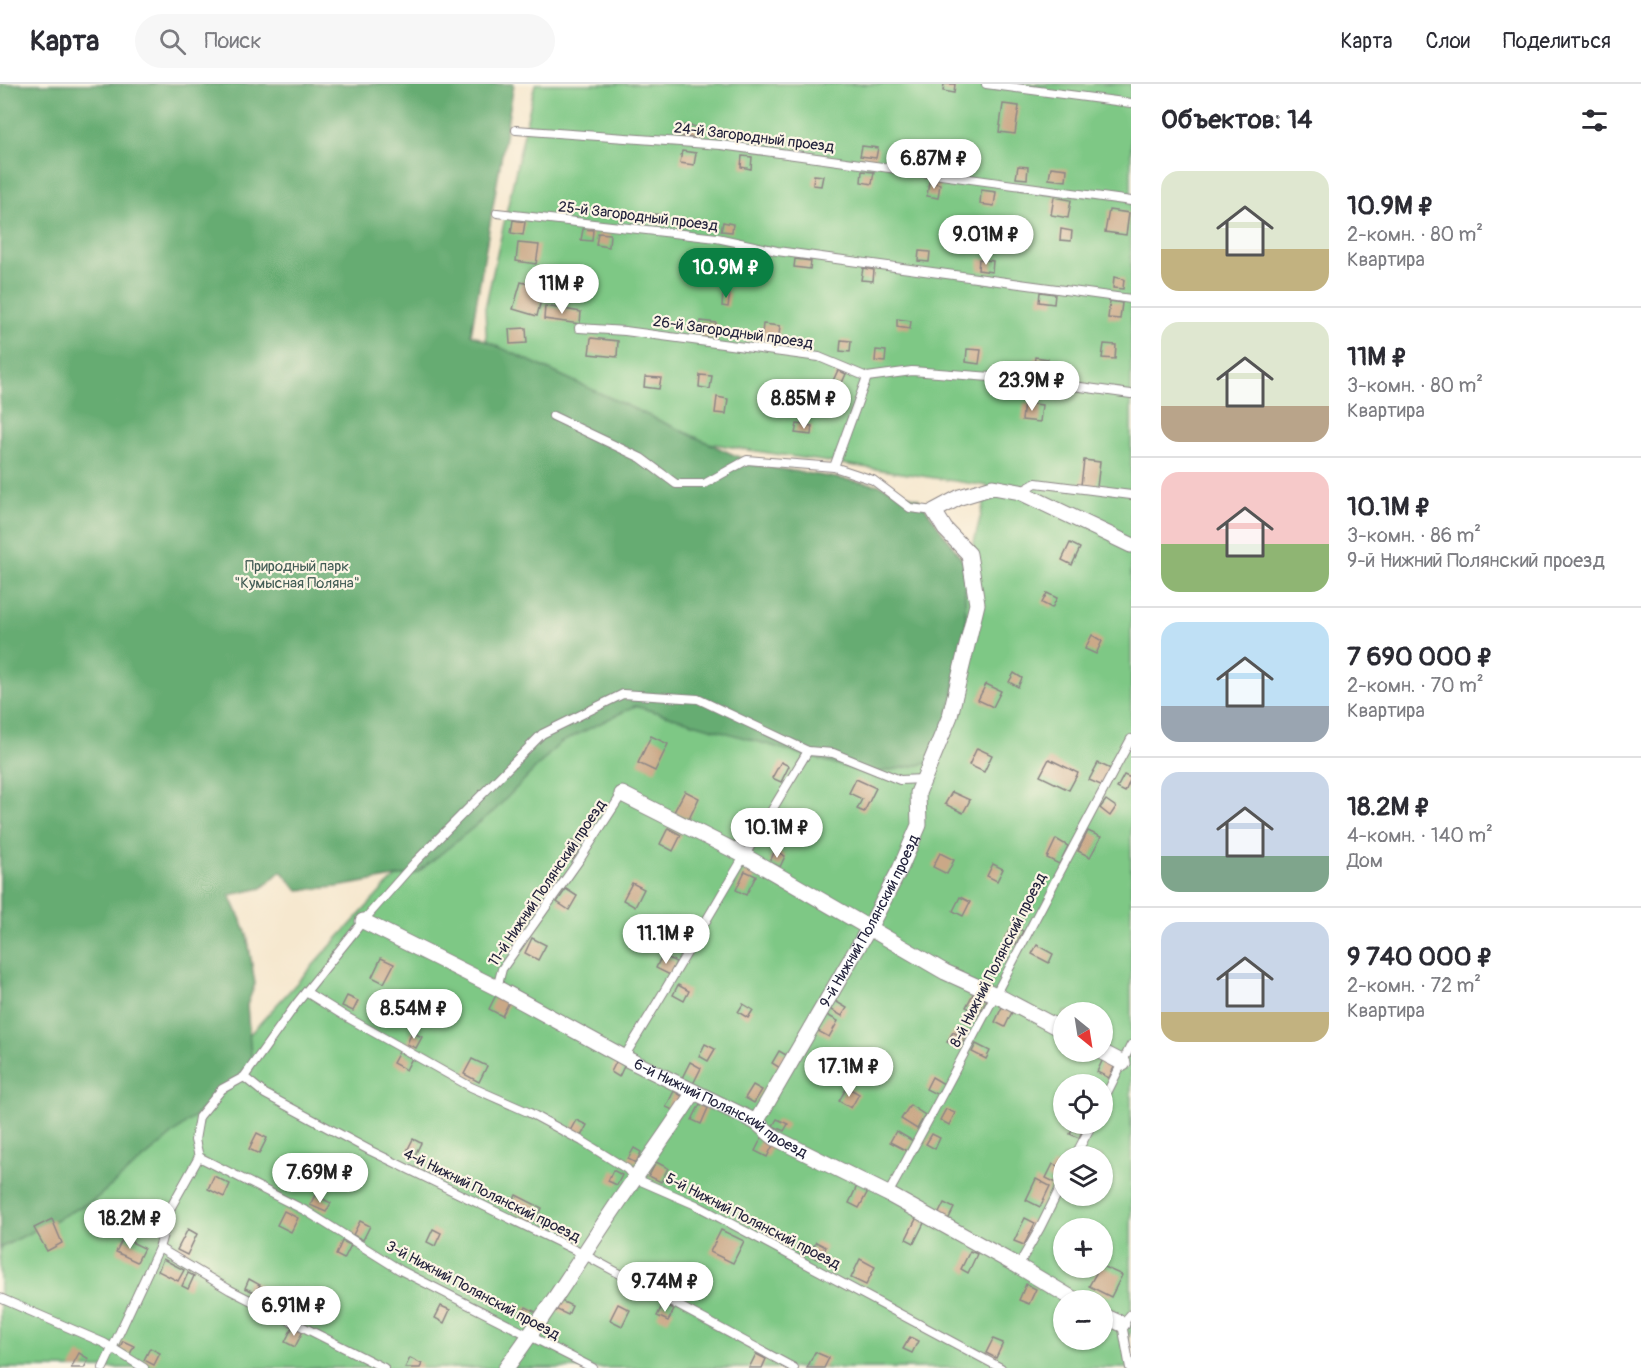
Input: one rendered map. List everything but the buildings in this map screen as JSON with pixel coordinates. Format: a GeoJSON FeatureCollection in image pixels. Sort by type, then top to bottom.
{"type":"FeatureCollection","features":[{"type":"Feature","properties":{"kind":"street"},"geometry":{"type":"LineString","coordinates":[[934,511],[960,497],[993,487],[1020,492],[1131,545]]}},
{"type":"Feature","properties":{"kind":"street","name":"9-й Нижний Полянский проезд"},"geometry":{"type":"LineString","coordinates":[[756,1122],[870,928],[919,825],[918,793],[950,716],[977,604],[969,554],[945,530],[934,511]]}},
{"type":"Feature","properties":{"kind":"street"},"geometry":{"type":"LineString","coordinates":[[622,794],[743,855],[945,972],[996,995],[1053,1025]]}},
{"type":"Feature","properties":{"kind":"street","name":"6-й Нижний Полянский проезд"},"geometry":{"type":"LineString","coordinates":[[363,921],[497,988],[624,1057],[756,1122],[776,1138],[888,1194],[1058,1290]]}},
{"type":"Feature","properties":{"kind":"street"},"geometry":{"type":"LineString","coordinates":[[1113,1058],[1127,1065]]}},
{"type":"Feature","properties":{"kind":"street"},"geometry":{"type":"LineString","coordinates":[[506,1368],[531,1335],[583,1254],[634,1178],[662,1142],[694,1092]]}},
{"type":"Feature","properties":{"kind":"lane"},"geometry":{"type":"LineString","coordinates":[[986,84],[1131,103]]}},
{"type":"Feature","properties":{"kind":"lane","name":"24-й Загородный проезд"},"geometry":{"type":"LineString","coordinates":[[516,129],[722,145],[1131,201]]}},
{"type":"Feature","properties":{"kind":"lane","name":"25-й Загородный проезд"},"geometry":{"type":"LineString","coordinates":[[497,213],[717,238],[777,251],[1131,299]]}},
{"type":"Feature","properties":{"kind":"lane","name":"26-й Загородный проезд"},"geometry":{"type":"LineString","coordinates":[[579,328],[819,357],[867,377]]}},
{"type":"Feature","properties":{"kind":"lane"},"geometry":{"type":"LineString","coordinates":[[834,466],[867,377],[912,371],[1030,380],[1131,394]]}},
{"type":"Feature","properties":{"kind":"lane"},"geometry":{"type":"LineString","coordinates":[[553,416],[641,458],[676,484],[704,484],[747,460],[834,466],[873,480],[910,508],[934,511]]}},
{"type":"Feature","properties":{"kind":"lane"},"geometry":{"type":"LineString","coordinates":[[1020,492],[1036,483],[1131,495]]}},
{"type":"Feature","properties":{"kind":"lane"},"geometry":{"type":"LineString","coordinates":[[103,1368],[159,1248],[171,1207],[199,1157],[195,1140],[199,1117],[222,1089],[244,1077],[306,992],[363,921],[416,861],[542,734],[623,694],[698,699],[808,751],[833,753],[900,780],[924,779]]}},
{"type":"Feature","properties":{"kind":"lane","name":"8-й Нижний Полянский проезд"},"geometry":{"type":"LineString","coordinates":[[888,1194],[1131,739]]}},
{"type":"Feature","properties":{"kind":"lane"},"geometry":{"type":"LineString","coordinates":[[624,1057],[707,922],[743,855],[808,751]]}},
{"type":"Feature","properties":{"kind":"lane","name":"11-й Нижний Полянский проезд"},"geometry":{"type":"LineString","coordinates":[[497,988],[502,969],[580,859],[622,794]]}},
{"type":"Feature","properties":{"kind":"lane","name":"5-й Нижний Полянский проезд"},"geometry":{"type":"LineString","coordinates":[[306,992],[471,1087],[528,1112],[582,1142],[627,1169],[634,1178],[696,1205],[1001,1368]]}},
{"type":"Feature","properties":{"kind":"lane"},"geometry":{"type":"LineString","coordinates":[[1113,1086],[1127,1065],[1131,1045]]}},
{"type":"Feature","properties":{"kind":"lane","name":"4-й Нижний Полянский проезд"},"geometry":{"type":"LineString","coordinates":[[244,1077],[265,1094],[371,1151],[583,1254],[794,1368]]}},
{"type":"Feature","properties":{"kind":"lane","name":"3-й Нижний Полянский проезд"},"geometry":{"type":"LineString","coordinates":[[199,1157],[306,1211],[400,1269],[593,1368]]}},
{"type":"Feature","properties":{"kind":"lane"},"geometry":{"type":"LineString","coordinates":[[1018,1266],[1053,1201]]}},
{"type":"Feature","properties":{"kind":"lane"},"geometry":{"type":"LineString","coordinates":[[159,1248],[230,1290],[384,1368]]}},
{"type":"Feature","properties":{"kind":"lane"},"geometry":{"type":"LineString","coordinates":[[0,1298],[104,1342],[111,1349],[144,1368]]}},
{"type":"Feature","properties":{"kind":"lane"},"geometry":{"type":"LineString","coordinates":[[1127,1319],[1130,1368]]}},
{"type":"Feature","properties":{"kind":"green space","name":"Природный парк \"Кумысная Поляна\""},"geometry":{"type":"Polygon","coordinates":[[[0,84],[514,84],[471,334],[756,465],[880,485],[919,499],[964,562],[966,626],[939,761],[869,774],[635,706],[560,743],[495,810],[417,873],[337,887],[298,890],[281,871],[262,888],[230,895],[247,934],[255,984],[247,1005],[252,1068],[94,1200],[0,1248],[0,84]]]}},
{"type":"Feature","properties":{"kind":"green space"},"geometry":{"type":"Polygon","coordinates":[[[535,84],[1131,84],[1131,1332],[1128,1337],[1131,1368],[0,1368],[0,1236],[151,1142],[383,889],[531,753],[654,684],[831,763],[932,712],[988,486],[749,450],[553,416],[488,369],[485,308],[535,84]]]}}]}
